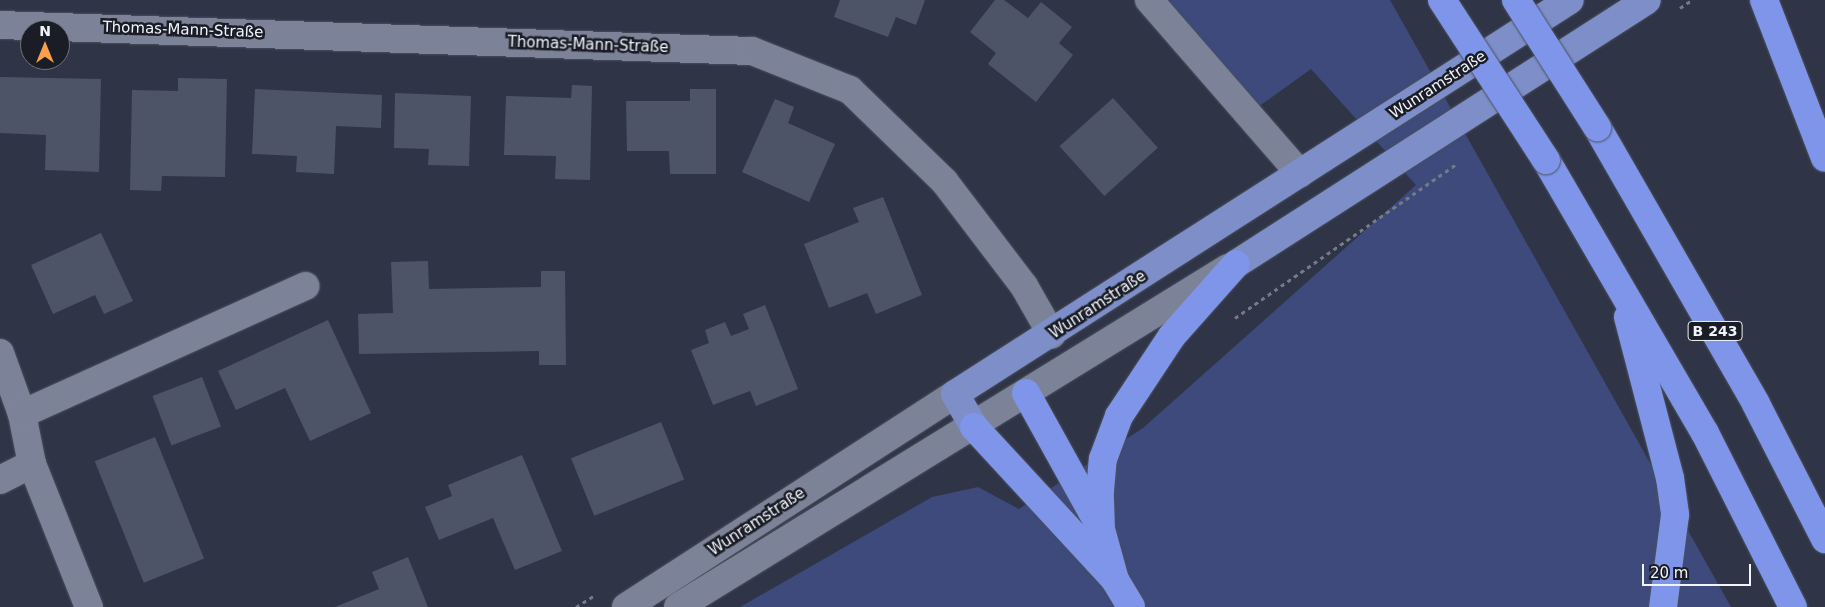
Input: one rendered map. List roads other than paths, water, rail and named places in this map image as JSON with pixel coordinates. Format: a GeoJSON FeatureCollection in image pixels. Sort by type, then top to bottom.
{"type":"FeatureCollection","features":[{"type":"Feature","properties":{"kind":"highway"},"geometry":{"type":"LineString","coordinates":[[1442,0],[1546,160],[1619,281],[1706,433],[1793,607]]}},
{"type":"Feature","properties":{"kind":"highway","name":"B 243"},"geometry":{"type":"LineString","coordinates":[[1516,0],[1597,128],[1756,404],[1825,539]]}},
{"type":"Feature","properties":{"kind":"highway"},"geometry":{"type":"LineString","coordinates":[[1764,0],[1825,158]]}},
{"type":"Feature","properties":{"kind":"highway"},"geometry":{"type":"LineString","coordinates":[[1101,529],[1103,459],[1119,416],[1172,336],[1236,264]]}},
{"type":"Feature","properties":{"kind":"highway"},"geometry":{"type":"LineString","coordinates":[[1619,281],[1674,506],[1673,555],[1663,607]]}},
{"type":"Feature","properties":{"kind":"highway"},"geometry":{"type":"LineString","coordinates":[[1026,393],[1101,529],[1115,580]]}},
{"type":"Feature","properties":{"kind":"highway"},"geometry":{"type":"LineString","coordinates":[[974,427],[1115,580],[1131,607]]}},
{"type":"Feature","properties":{"kind":"main road","name":"Wunramstraße"},"geometry":{"type":"LineString","coordinates":[[955,394],[1052,335],[1570,0]]}},
{"type":"Feature","properties":{"kind":"main road","name":"Wunramstraße"},"geometry":{"type":"LineString","coordinates":[[1236,264],[1599,33],[1647,0]]}},
{"type":"Feature","properties":{"kind":"main road"},"geometry":{"type":"LineString","coordinates":[[955,394],[974,427]]}},
{"type":"Feature","properties":{"kind":"street"},"geometry":{"type":"LineString","coordinates":[[1148,0],[1300,174]]}},
{"type":"Feature","properties":{"kind":"street","name":"Thomas-Mann-Straße"},"geometry":{"type":"LineString","coordinates":[[0,25],[752,52],[850,90],[944,181],[1024,286],[1052,335]]}},
{"type":"Feature","properties":{"kind":"street","name":"Wunramstraße"},"geometry":{"type":"LineString","coordinates":[[678,607],[974,427],[1236,264]]}},
{"type":"Feature","properties":{"kind":"street"},"geometry":{"type":"LineString","coordinates":[[22,414],[305,286]]}},
{"type":"Feature","properties":{"kind":"street"},"geometry":{"type":"LineString","coordinates":[[0,353],[22,414],[32,464],[89,607]]}},
{"type":"Feature","properties":{"kind":"street"},"geometry":{"type":"LineString","coordinates":[[1005,364],[1026,393]]}},
{"type":"Feature","properties":{"kind":"street","name":"Wunramstraße"},"geometry":{"type":"LineString","coordinates":[[626,607],[955,394]]}},
{"type":"Feature","properties":{"kind":"street"},"geometry":{"type":"LineString","coordinates":[[0,480],[32,464]]}}]}
